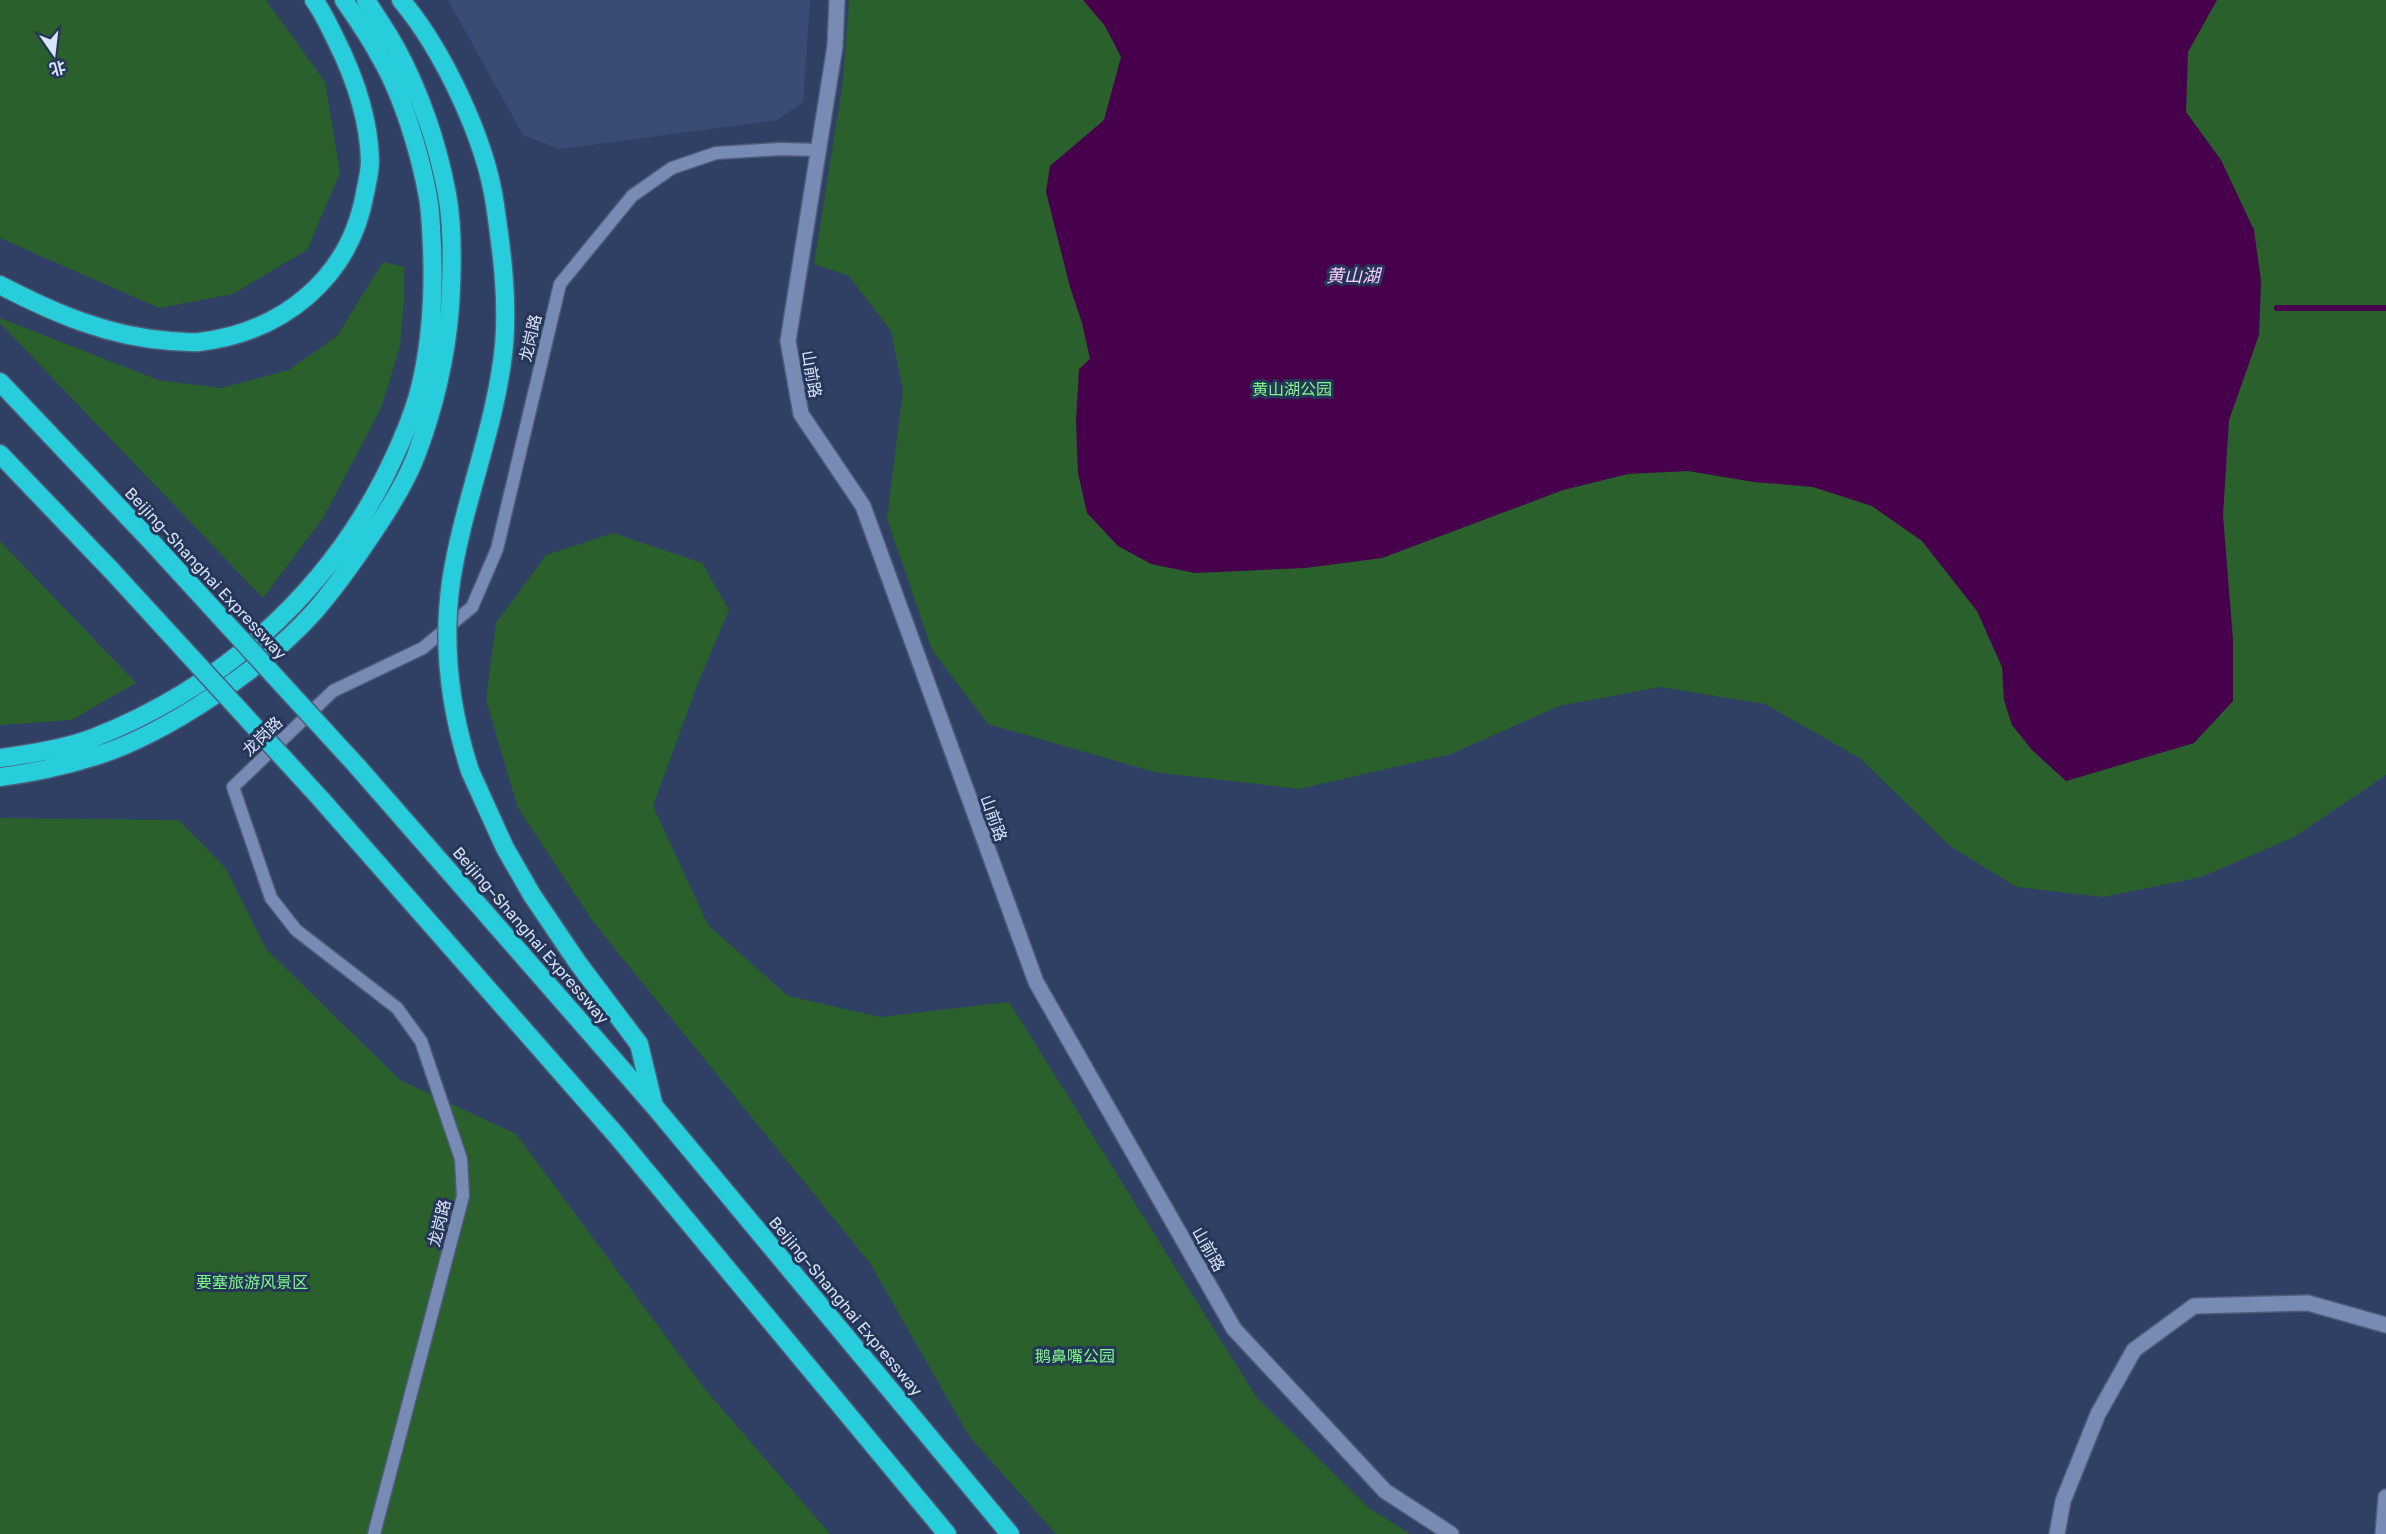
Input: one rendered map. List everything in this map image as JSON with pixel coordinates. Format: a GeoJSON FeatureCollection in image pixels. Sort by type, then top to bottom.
{"type":"FeatureCollection","features":[{"type":"Feature","properties":{"kind":"highway"},"geometry":{"type":"LineString","coordinates":[[0,285],[38,305],[93,327],[146,339],[197,342],[247,332],[289,312],[321,284],[345,251],[362,211],[370,163],[366,119],[351,70],[314,0]]}},
{"type":"Feature","properties":{"kind":"highway"},"geometry":{"type":"LineString","coordinates":[[0,758],[32,754],[92,739],[150,712],[205,679],[255,642],[299,601],[338,552],[371,503],[399,448],[419,392],[429,334],[433,276],[430,213],[409,124],[381,57],[344,0]]}},
{"type":"Feature","properties":{"kind":"highway"},"geometry":{"type":"LineString","coordinates":[[0,777],[35,772],[98,756],[159,729],[215,695],[267,656],[313,614],[353,563],[387,512],[416,455],[437,396],[447,337],[452,276],[448,196],[427,119],[397,50],[366,0]]}},
{"type":"Feature","properties":{"kind":"highway"},"geometry":{"type":"LineString","coordinates":[[401,0],[427,37],[465,109],[493,188],[505,271],[504,345],[493,411],[451,582],[447,638],[451,695],[459,737],[470,771],[505,848],[532,895],[578,963],[639,1044],[654,1107]]}},
{"type":"Feature","properties":{"kind":"highway","name":"Beijing–Shanghai Expressway"},"geometry":{"type":"LineString","coordinates":[[0,382],[148,538],[357,766],[550,985],[1010,1534]]}},
{"type":"Feature","properties":{"kind":"highway"},"geometry":{"type":"LineString","coordinates":[[0,454],[320,798],[533,1039],[617,1136],[947,1534]]}},
{"type":"Feature","properties":{"kind":"highway"},"geometry":{"type":"LineString","coordinates":[[0,475],[29,484]]}},
{"type":"Feature","properties":{"kind":"street","name":"山前路"},"geometry":{"type":"LineString","coordinates":[[837,0],[835,46],[788,341],[801,414],[863,506],[1036,982],[1234,1329],[1385,1491],[1451,1534]]}},
{"type":"Feature","properties":{"kind":"street"},"geometry":{"type":"LineString","coordinates":[[2057,1534],[2064,1501],[2098,1414],[2134,1350],[2194,1306],[2308,1303],[2386,1325]]}},
{"type":"Feature","properties":{"kind":"street"},"geometry":{"type":"LineString","coordinates":[[2383,1534],[2386,1497]]}},
{"type":"Feature","properties":{"kind":"lane","name":"龙岗路"},"geometry":{"type":"LineString","coordinates":[[375,1534],[463,1196],[461,1159],[421,1041],[397,1008],[296,930],[271,898],[233,788],[333,691],[423,648],[472,607],[497,549],[560,284],[632,196],[672,168],[716,153],[780,149],[819,150]]}},
{"type":"Feature","properties":{"kind":"shaded area"},"geometry":{"type":"Polygon","coordinates":[[[448,0],[810,0],[803,102],[777,120],[559,149],[523,135],[448,0]]]}},
{"type":"Feature","properties":{"kind":"green space"},"geometry":{"type":"Polygon","coordinates":[[[0,0],[266,0],[325,82],[340,173],[307,250],[233,294],[159,308],[0,238],[0,0]]]}},
{"type":"Feature","properties":{"kind":"green space","name":"黄山湖公园"},"geometry":{"type":"Polygon","coordinates":[[[849,0],[2386,0],[2386,775],[2294,837],[2201,877],[2103,897],[2016,887],[1949,845],[1860,758],[1765,704],[1660,687],[1559,706],[1451,754],[1299,789],[1154,772],[988,724],[932,650],[887,519],[903,390],[891,331],[849,276],[814,264],[843,81],[849,0]]]}},
{"type":"Feature","properties":{"kind":"green space"},"geometry":{"type":"Polygon","coordinates":[[[383,262],[404,267],[404,299],[400,346],[381,408],[323,518],[263,598],[0,323],[0,318],[158,380],[221,388],[289,370],[337,336],[383,262]]]}},
{"type":"Feature","properties":{"kind":"green space","name":"鹅鼻嘴公园"},"geometry":{"type":"Polygon","coordinates":[[[613,533],[702,563],[729,610],[699,680],[653,806],[708,925],[788,996],[880,1017],[1009,1002],[1257,1398],[1369,1508],[1410,1534],[1056,1534],[969,1436],[870,1263],[594,923],[518,808],[486,700],[496,623],[546,555],[613,533]]]}},
{"type":"Feature","properties":{"kind":"green space"},"geometry":{"type":"Polygon","coordinates":[[[0,541],[136,683],[71,720],[0,725],[0,541]]]}},
{"type":"Feature","properties":{"kind":"green space","name":"要塞旅游风景区"},"geometry":{"type":"Polygon","coordinates":[[[0,818],[179,820],[226,869],[266,949],[400,1080],[516,1134],[704,1388],[830,1534],[0,1534],[0,818]]]}},
{"type":"Feature","properties":{"kind":"water","name":"黄山湖"},"geometry":{"type":"Polygon","coordinates":[[[1083,0],[2217,0],[2188,52],[2186,112],[2221,160],[2254,230],[2261,281],[2259,335],[2229,420],[2223,515],[2233,640],[2233,701],[2194,743],[2066,781],[2032,750],[2012,725],[2004,700],[2002,667],[1977,611],[1922,541],[1872,506],[1813,487],[1754,482],[1688,471],[1628,474],[1563,490],[1382,558],[1305,568],[1195,573],[1151,564],[1118,546],[1087,513],[1078,473],[1076,421],[1079,369],[1090,359],[1046,192],[1050,166],[1104,120],[1121,57],[1105,26],[1083,0]]]}},
{"type":"Feature","properties":{"kind":"waterway"},"geometry":{"type":"LineString","coordinates":[[2277,308],[2386,308]]}}]}
